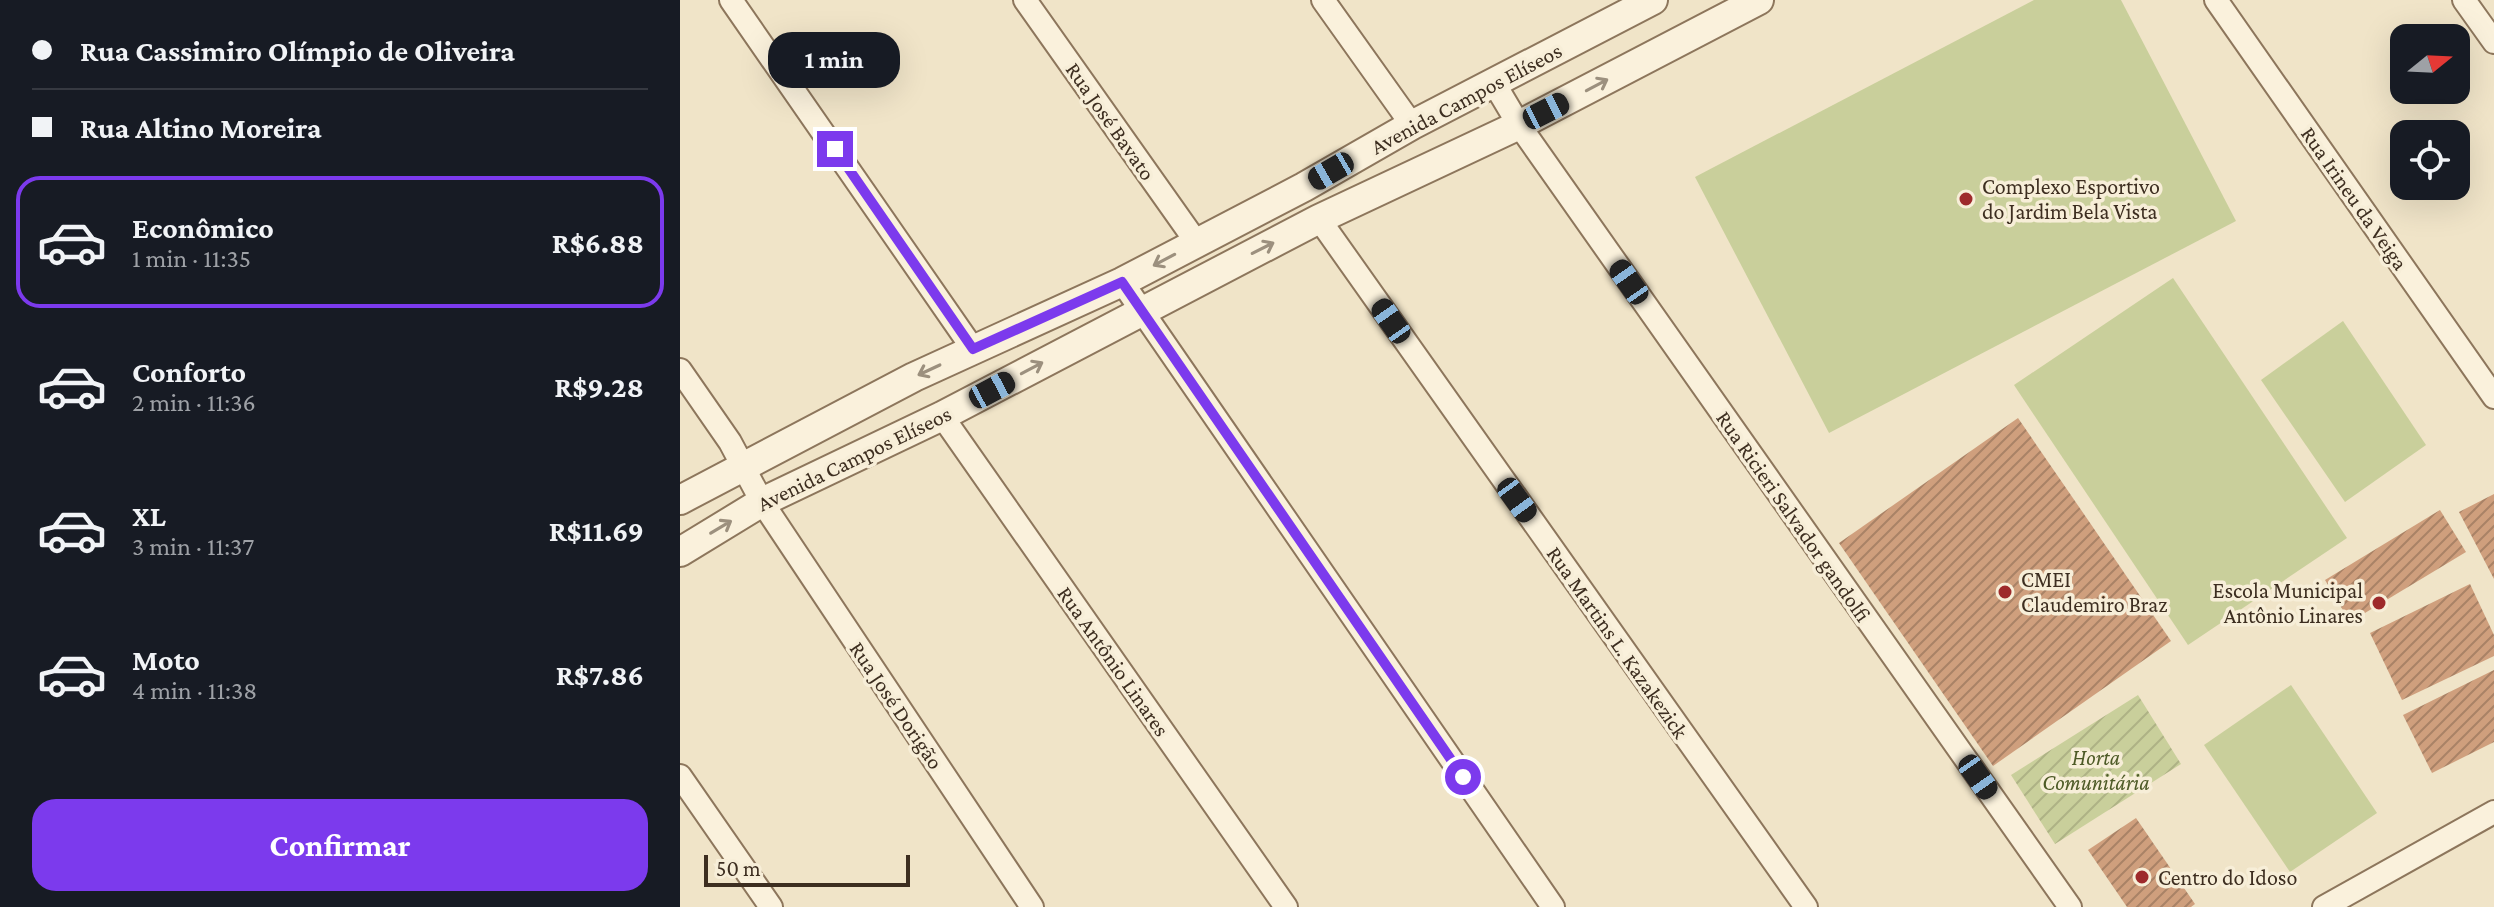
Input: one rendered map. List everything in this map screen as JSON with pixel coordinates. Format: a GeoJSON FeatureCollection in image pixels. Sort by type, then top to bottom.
{"type":"FeatureCollection","features":[{"type":"Feature","properties":{"kind":"street"},"geometry":{"type":"LineString","coordinates":[[731,0],[973,349]]}},
{"type":"Feature","properties":{"kind":"street","name":"Rua José Bavato"},"geometry":{"type":"LineString","coordinates":[[1025,0],[1197,243]]}},
{"type":"Feature","properties":{"kind":"street"},"geometry":{"type":"LineString","coordinates":[[1323,0],[1412,125]]}},
{"type":"Feature","properties":{"kind":"street","name":"Avenida Campos Elíseos"},"geometry":{"type":"LineString","coordinates":[[680,552],[762,502],[942,416],[1140,310],[1319,219],[1519,125],[1759,0]]}},
{"type":"Feature","properties":{"kind":"street","name":"Rua Irineu da Veiga"},"geometry":{"type":"LineString","coordinates":[[2216,0],[2494,397]]}},
{"type":"Feature","properties":{"kind":"street"},"geometry":{"type":"LineString","coordinates":[[2464,0],[2494,42]]}},
{"type":"Feature","properties":{"kind":"street","name":"Avenida Campos Elíseos"},"geometry":{"type":"LineString","coordinates":[[680,500],[973,349],[1122,282],[1304,187],[1412,125],[1640,3]]}},
{"type":"Feature","properties":{"kind":"street","name":"Rua Ricieri Salvador gandolfi"},"geometry":{"type":"LineString","coordinates":[[1494,83],[1519,125],[2070,907]]}},
{"type":"Feature","properties":{"kind":"street","name":"Rua Martins L. Kazakezick"},"geometry":{"type":"LineString","coordinates":[[1319,219],[1806,907]]}},
{"type":"Feature","properties":{"kind":"street"},"geometry":{"type":"LineString","coordinates":[[1122,282],[1553,907]]}},
{"type":"Feature","properties":{"kind":"street","name":"Rua José Dorigão"},"geometry":{"type":"LineString","coordinates":[[680,370],[730,442],[762,502],[1032,907]]}},
{"type":"Feature","properties":{"kind":"street","name":"Rua Antônio Linares"},"geometry":{"type":"LineString","coordinates":[[942,416],[1286,907]]}},
{"type":"Feature","properties":{"kind":"street"},"geometry":{"type":"LineString","coordinates":[[680,776],[771,907]]}},
{"type":"Feature","properties":{"kind":"street"},"geometry":{"type":"LineString","coordinates":[[2326,907],[2494,812]]}},
{"type":"Feature","properties":{"kind":"green space","name":"Complexo Esportivo do Jardim Bela Vista"},"geometry":{"type":"Polygon","coordinates":[[[2034,0],[2121,0],[2236,221],[1829,433],[1695,177],[2034,0]]]}},
{"type":"Feature","properties":{"kind":"green space"},"geometry":{"type":"Polygon","coordinates":[[[2173,278],[2347,538],[2188,645],[2014,385],[2173,278]]]}},
{"type":"Feature","properties":{"kind":"green space"},"geometry":{"type":"Polygon","coordinates":[[[2343,321],[2426,445],[2345,502],[2261,380],[2343,321]]]}},
{"type":"Feature","properties":{"kind":"green space"},"geometry":{"type":"Polygon","coordinates":[[[2291,685],[2377,813],[2290,872],[2204,745],[2291,685]]]}},
{"type":"Feature","properties":{"kind":"green space","name":"Horta Comunitária"},"geometry":{"type":"Polygon","coordinates":[[[2138,695],[2181,764],[2055,844],[2011,775],[2138,695]]]}},
{"type":"Feature","properties":{"kind":"building","name":"CMEI Claudemiro Braz"},"geometry":{"type":"Polygon","coordinates":[[[2018,418],[2171,641],[1993,766],[1839,543],[2018,418]]]}},
{"type":"Feature","properties":{"kind":"building"},"geometry":{"type":"Polygon","coordinates":[[[2494,494],[2494,579],[2459,512],[2494,494]]]}},
{"type":"Feature","properties":{"kind":"building"},"geometry":{"type":"Polygon","coordinates":[[[2440,510],[2466,552],[2350,622],[2325,580],[2440,510]]]}},
{"type":"Feature","properties":{"kind":"building"},"geometry":{"type":"Polygon","coordinates":[[[2470,584],[2494,635],[2494,656],[2402,700],[2370,633],[2470,584]]]}},
{"type":"Feature","properties":{"kind":"building"},"geometry":{"type":"Polygon","coordinates":[[[2494,670],[2494,742],[2432,773],[2403,715],[2494,670]]]}},
{"type":"Feature","properties":{"kind":"building","name":"Centro do Idoso"},"geometry":{"type":"Polygon","coordinates":[[[2136,818],[2195,904],[2191,907],[2127,907],[2088,850],[2136,818]]]}},
{"type":"Feature","properties":{"kind":"place","name":"Complexo Esportivo do Jardim Bela Vista"},"geometry":{"type":"Point","coordinates":[1966,199]}},
{"type":"Feature","properties":{"kind":"place","name":"CMEI Claudemiro Braz"},"geometry":{"type":"Point","coordinates":[2005,592]}},
{"type":"Feature","properties":{"kind":"place","name":"Escola Municipal Antônio Linares"},"geometry":{"type":"Point","coordinates":[2379,603]}},
{"type":"Feature","properties":{"kind":"place","name":"Centro do Idoso"},"geometry":{"type":"Point","coordinates":[2142,877]}},
{"type":"Feature","properties":{"kind":"route"},"geometry":{"type":"LineString","coordinates":[[835,149],[973,349],[1122,282],[1463,777]]}}]}
